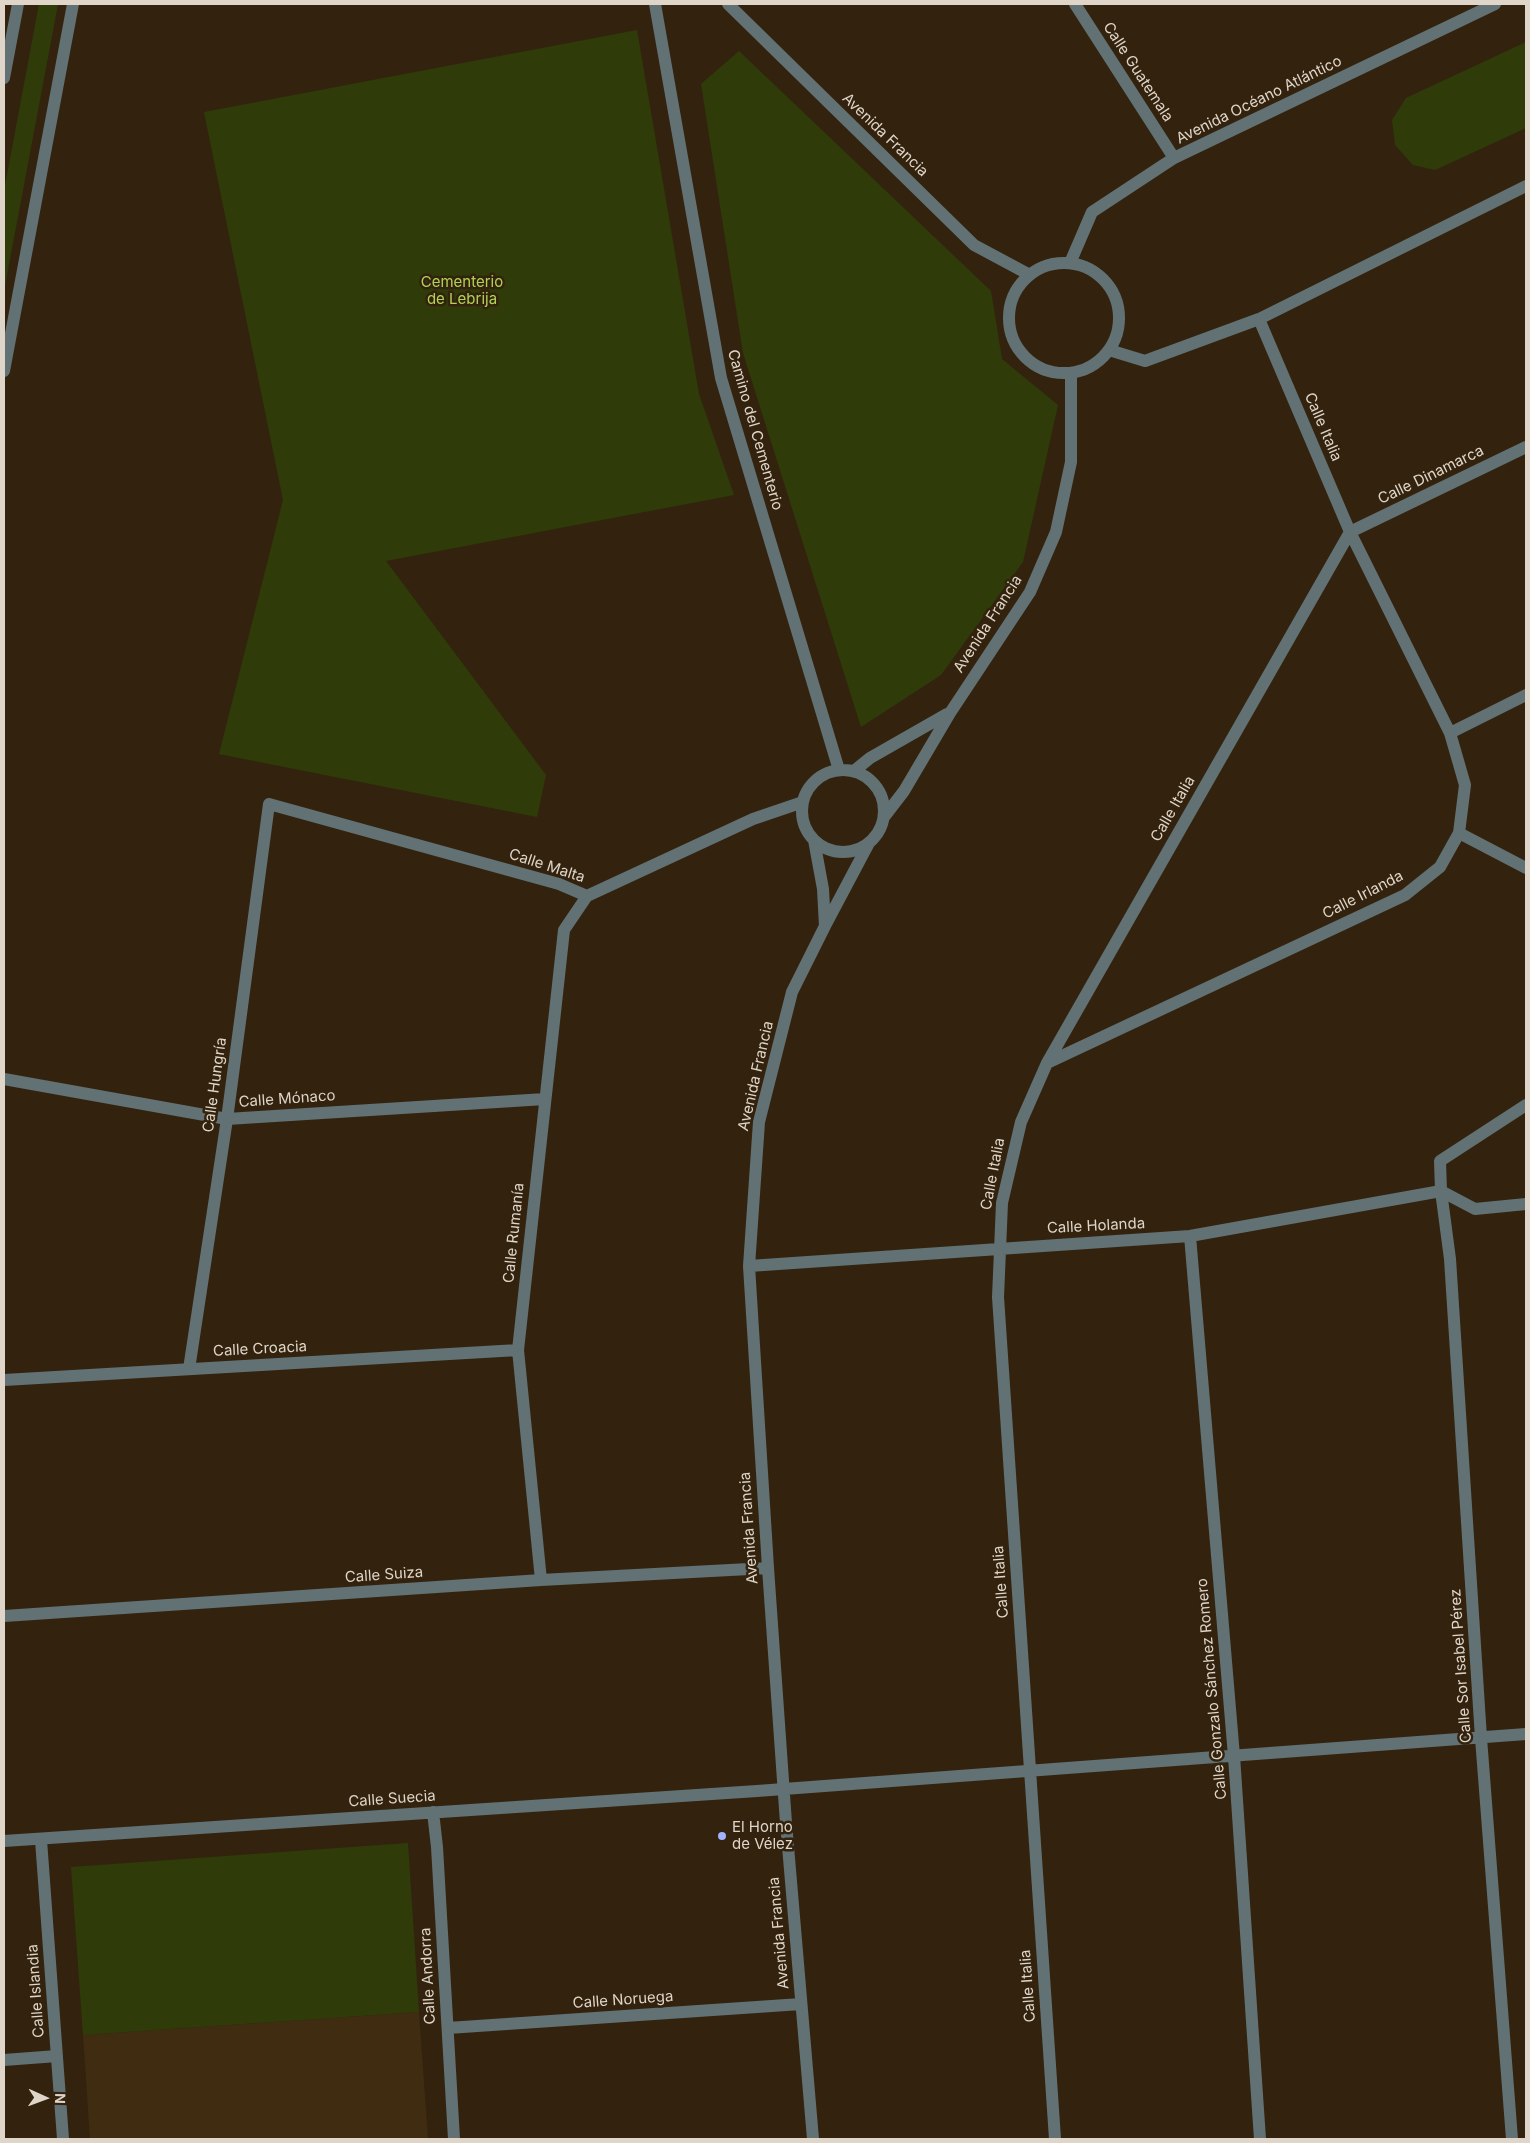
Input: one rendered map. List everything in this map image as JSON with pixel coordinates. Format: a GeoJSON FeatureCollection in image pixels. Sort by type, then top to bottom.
{"type":"FeatureCollection","features":[{"type":"Feature","properties":{"kind":"street"},"geometry":{"type":"LineString","coordinates":[[4,75],[18,4]]}},
{"type":"Feature","properties":{"kind":"street"},"geometry":{"type":"LineString","coordinates":[[4,371],[73,4]]}},
{"type":"Feature","properties":{"kind":"street","name":"Camino del Cementerio"},"geometry":{"type":"LineString","coordinates":[[656,4],[721,378],[839,770]]}},
{"type":"Feature","properties":{"kind":"street","name":"Avenida Francia"},"geometry":{"type":"LineString","coordinates":[[728,4],[974,245],[1030,275]]}},
{"type":"Feature","properties":{"kind":"street","name":"Calle Guatemala"},"geometry":{"type":"LineString","coordinates":[[1075,4],[1174,158]]}},
{"type":"Feature","properties":{"kind":"street","name":"Avenida Océano Atlántico"},"geometry":{"type":"LineString","coordinates":[[1070,263],[1092,212],[1174,158],[1495,4]]}},
{"type":"Feature","properties":{"kind":"street"},"geometry":{"type":"LineString","coordinates":[[1109,350],[1145,361],[1260,319],[1526,186]]}},
{"type":"Feature","properties":{"kind":"street"},"geometry":{"type":"LineString","coordinates":[[1060,263],[1070,263],[1087,268],[1102,278],[1112,292],[1118,308],[1116,336],[1109,350],[1102,358],[1084,370],[1058,373],[1040,368],[1022,355],[1014,343],[1009,324],[1010,308],[1018,287],[1030,275],[1046,267],[1060,263]]}},
{"type":"Feature","properties":{"kind":"street","name":"Calle Italia"},"geometry":{"type":"LineString","coordinates":[[1054,2139],[998,1297],[1002,1203],[1021,1122],[1047,1063],[1350,532],[1260,319]]}},
{"type":"Feature","properties":{"kind":"street","name":"Avenida Francia"},"geometry":{"type":"LineString","coordinates":[[884,817],[904,791],[950,713],[1030,592],[1056,532],[1071,462],[1071,373]]}},
{"type":"Feature","properties":{"kind":"street","name":"Calle Dinamarca"},"geometry":{"type":"LineString","coordinates":[[1350,532],[1526,447]]}},
{"type":"Feature","properties":{"kind":"street","name":"Calle Irlanda"},"geometry":{"type":"LineString","coordinates":[[1047,1063],[1405,895],[1440,867],[1459,833],[1465,785],[1450,733],[1350,532]]}},
{"type":"Feature","properties":{"kind":"street"},"geometry":{"type":"LineString","coordinates":[[1450,733],[1526,696]]}},
{"type":"Feature","properties":{"kind":"street","name":"Avenida Francia"},"geometry":{"type":"LineString","coordinates":[[854,771],[870,758],[950,713]]}},
{"type":"Feature","properties":{"kind":"street"},"geometry":{"type":"LineString","coordinates":[[839,770],[854,771],[874,783],[881,793],[884,817],[881,826],[869,843],[859,849],[848,852],[835,851],[824,847],[814,840],[806,828],[802,816],[803,802],[808,790],[816,780],[827,773],[839,770]]}},
{"type":"Feature","properties":{"kind":"street","name":"Calle Malta"},"geometry":{"type":"LineString","coordinates":[[269,804],[559,884],[587,896],[752,818],[803,802]]}},
{"type":"Feature","properties":{"kind":"street","name":"Calle Hungría"},"geometry":{"type":"LineString","coordinates":[[189,1369],[227,1119],[269,804]]}},
{"type":"Feature","properties":{"kind":"street"},"geometry":{"type":"LineString","coordinates":[[1459,833],[1526,868]]}},
{"type":"Feature","properties":{"kind":"street","name":"Avenida Francia"},"geometry":{"type":"LineString","coordinates":[[814,840],[823,888],[825,926]]}},
{"type":"Feature","properties":{"kind":"street","name":"Avenida Francia"},"geometry":{"type":"LineString","coordinates":[[813,2139],[768,1568],[750,1266],[759,1122],[792,992],[869,843]]}},
{"type":"Feature","properties":{"kind":"street","name":"Calle Rumanía"},"geometry":{"type":"LineString","coordinates":[[541,1580],[518,1350],[564,930],[587,896]]}},
{"type":"Feature","properties":{"kind":"street","name":"Calle Mónaco"},"geometry":{"type":"LineString","coordinates":[[4,1079],[227,1119],[545,1099]]}},
{"type":"Feature","properties":{"kind":"street","name":"Calle Sor Isabel Pérez"},"geometry":{"type":"LineString","coordinates":[[1512,2139],[1482,1738],[1450,1259],[1441,1191],[1440,1161],[1526,1105]]}},
{"type":"Feature","properties":{"kind":"street"},"geometry":{"type":"LineString","coordinates":[[1441,1191],[1476,1209],[1526,1204]]}},
{"type":"Feature","properties":{"kind":"street","name":"Calle Holanda"},"geometry":{"type":"LineString","coordinates":[[750,1266],[1190,1236],[1441,1191]]}},
{"type":"Feature","properties":{"kind":"street","name":"Calle Gonzalo Sánchez Romero"},"geometry":{"type":"LineString","coordinates":[[1190,1236],[1234,1756],[1260,2139]]}},
{"type":"Feature","properties":{"kind":"street","name":"Calle Croacia"},"geometry":{"type":"LineString","coordinates":[[4,1380],[518,1350]]}},
{"type":"Feature","properties":{"kind":"street","name":"Calle Suiza"},"geometry":{"type":"LineString","coordinates":[[4,1616],[541,1580],[768,1568]]}},
{"type":"Feature","properties":{"kind":"street","name":"Calle Suecia"},"geometry":{"type":"LineString","coordinates":[[4,1841],[784,1789],[1526,1734]]}},
{"type":"Feature","properties":{"kind":"street","name":"Calle Andorra"},"geometry":{"type":"LineString","coordinates":[[433,1812],[437,1847],[454,2139]]}},
{"type":"Feature","properties":{"kind":"street","name":"Calle Islandia"},"geometry":{"type":"LineString","coordinates":[[41,1840],[64,2139]]}},
{"type":"Feature","properties":{"kind":"street","name":"Calle Noruega"},"geometry":{"type":"LineString","coordinates":[[448,2028],[801,2004]]}},
{"type":"Feature","properties":{"kind":"street"},"geometry":{"type":"LineString","coordinates":[[4,2060],[57,2056]]}},
{"type":"Feature","properties":{"kind":"shaded area"},"geometry":{"type":"Polygon","coordinates":[[[419,2012],[428,2139],[90,2139],[83,2035],[419,2012]]]}},
{"type":"Feature","properties":{"kind":"green space"},"geometry":{"type":"Polygon","coordinates":[[[39,4],[58,4],[4,291],[4,191],[39,4]]]}},
{"type":"Feature","properties":{"kind":"green space","name":"Cementerio de Lebrija"},"geometry":{"type":"Polygon","coordinates":[[[637,30],[699,394],[734,495],[386,561],[546,775],[537,817],[219,754],[283,500],[204,112],[637,30]]]}},
{"type":"Feature","properties":{"kind":"green space"},"geometry":{"type":"Polygon","coordinates":[[[1526,42],[1526,128],[1435,170],[1413,165],[1395,145],[1392,120],[1406,98],[1526,42]]]}},
{"type":"Feature","properties":{"kind":"green space"},"geometry":{"type":"Polygon","coordinates":[[[739,51],[991,291],[1002,359],[1058,405],[1023,562],[941,675],[861,727],[743,353],[701,84],[739,51]]]}},
{"type":"Feature","properties":{"kind":"green space"},"geometry":{"type":"Polygon","coordinates":[[[408,1843],[419,2012],[83,2035],[71,1867],[408,1843]]]}},
{"type":"Feature","properties":{"kind":"place","name":"El Horno de Vélez"},"geometry":{"type":"Point","coordinates":[722,1836]}}]}
